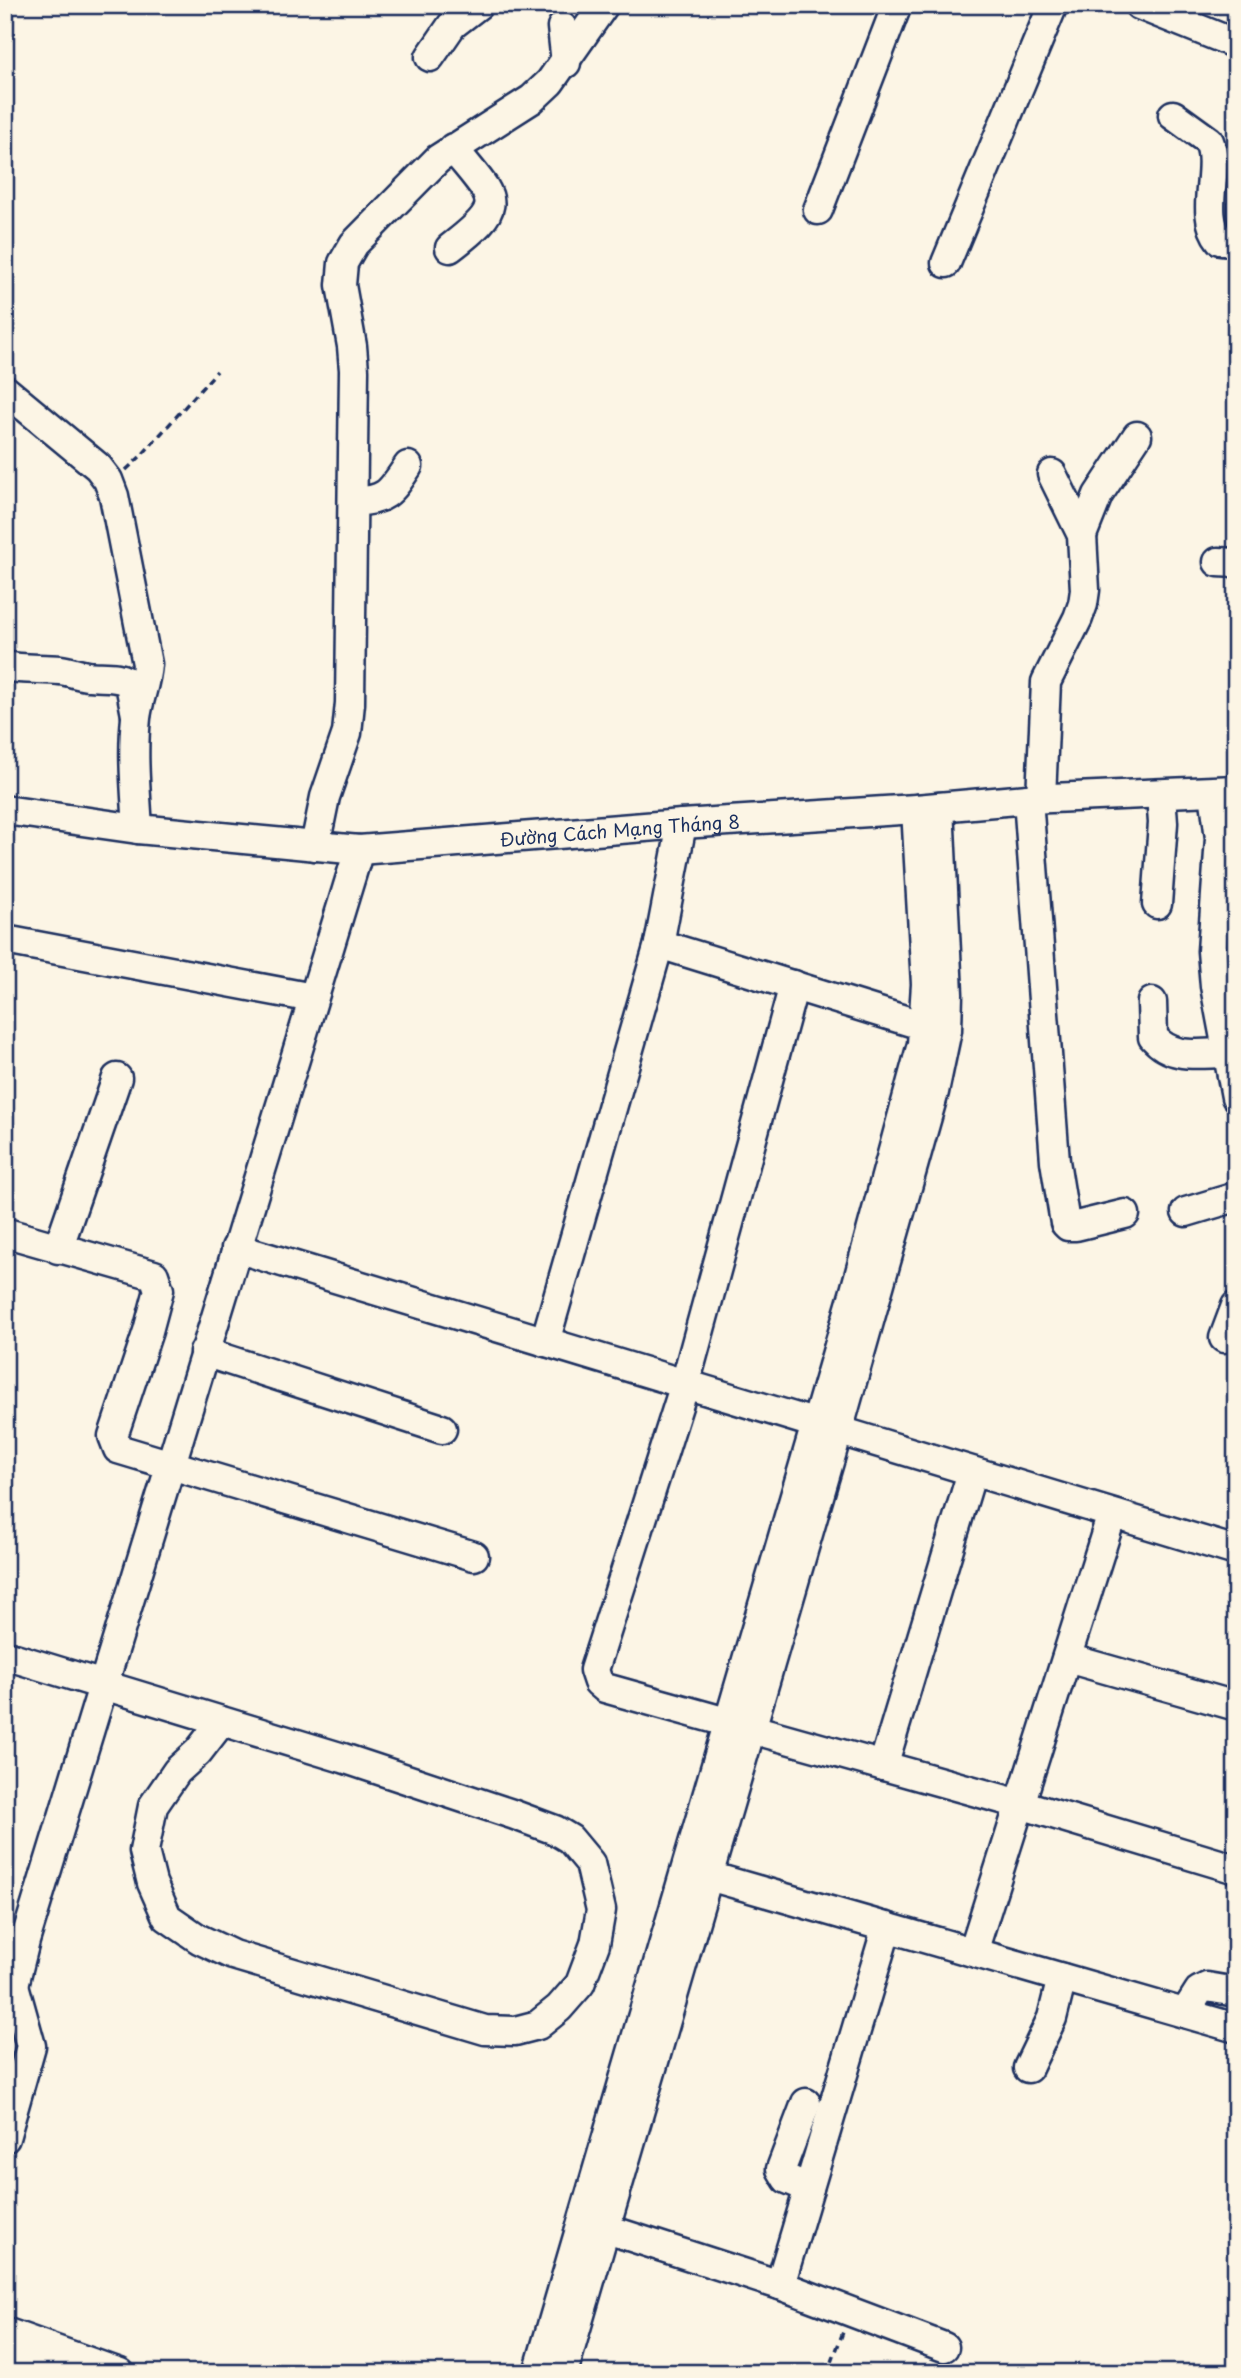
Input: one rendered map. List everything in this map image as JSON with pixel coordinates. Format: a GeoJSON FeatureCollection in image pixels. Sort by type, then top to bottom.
{"type":"FeatureCollection","features":[{"type":"Feature","properties":{"kind":"street"},"geometry":{"type":"LineString","coordinates":[[430,57],[452,25],[478,5]]}},
{"type":"Feature","properties":{"kind":"street"},"geometry":{"type":"LineString","coordinates":[[314,846],[325,797],[347,733],[350,703],[354,370],[341,285],[343,263],[354,244],[438,159],[532,99],[550,82],[604,5]]}},
{"type":"Feature","properties":{"kind":"street"},"geometry":{"type":"LineString","coordinates":[[818,210],[897,5]]}},
{"type":"Feature","properties":{"kind":"street"},"geometry":{"type":"LineString","coordinates":[[946,263],[1053,5]]}},
{"type":"Feature","properties":{"kind":"street"},"geometry":{"type":"LineString","coordinates":[[1139,5],[1179,13],[1236,44]]}},
{"type":"Feature","properties":{"kind":"street"},"geometry":{"type":"LineString","coordinates":[[562,27],[565,63]]}},
{"type":"Feature","properties":{"kind":"street"},"geometry":{"type":"LineString","coordinates":[[1173,116],[1209,141],[1212,156],[1210,192],[1215,234],[1220,240],[1236,242]]}},
{"type":"Feature","properties":{"kind":"street"},"geometry":{"type":"LineString","coordinates":[[450,248],[477,227],[492,201],[488,192],[453,148]]}},
{"type":"Feature","properties":{"kind":"street"},"geometry":{"type":"LineString","coordinates":[[5,390],[98,467],[108,480],[114,496],[147,664],[146,680],[136,715]]}},
{"type":"Feature","properties":{"kind":"street"},"geometry":{"type":"LineString","coordinates":[[1082,535],[1098,495],[1137,436]]}},
{"type":"Feature","properties":{"kind":"street"},"geometry":{"type":"LineString","coordinates":[[353,501],[380,499],[388,494],[408,466]]}},
{"type":"Feature","properties":{"kind":"street"},"geometry":{"type":"LineString","coordinates":[[1052,474],[1082,535],[1085,590],[1083,604],[1046,682],[1035,798],[1055,1161],[1065,1223],[1068,1226],[1125,1214]]}},
{"type":"Feature","properties":{"kind":"street"},"geometry":{"type":"LineString","coordinates":[[5,666],[62,670],[85,676],[126,680],[132,692],[136,715],[138,829]]}},
{"type":"Feature","properties":{"kind":"street"},"geometry":{"type":"LineString","coordinates":[[1225,792],[1212,951],[1215,986],[1236,1097]]}},
{"type":"Feature","properties":{"kind":"street","name":"Đường Cách Mạng Tháng 8"},"geometry":{"type":"LineString","coordinates":[[5,810],[138,829],[359,850],[1035,798],[1225,792]]}},
{"type":"Feature","properties":{"kind":"street"},"geometry":{"type":"LineString","coordinates":[[1157,904],[1163,822],[1161,794]]}},
{"type":"Feature","properties":{"kind":"street"},"geometry":{"type":"LineString","coordinates":[[927,808],[926,984],[936,1028]]}},
{"type":"Feature","properties":{"kind":"street"},"geometry":{"type":"LineString","coordinates":[[545,1342],[659,944],[682,824]]}},
{"type":"Feature","properties":{"kind":"street"},"geometry":{"type":"LineString","coordinates":[[5,2138],[31,2046],[10,1992],[15,1938],[104,1684],[359,850]]}},
{"type":"Feature","properties":{"kind":"street"},"geometry":{"type":"LineString","coordinates":[[5,940],[313,998]]}},
{"type":"Feature","properties":{"kind":"street"},"geometry":{"type":"LineString","coordinates":[[659,944],[936,1028]]}},
{"type":"Feature","properties":{"kind":"street"},"geometry":{"type":"LineString","coordinates":[[794,985],[685,1384],[594,1670],[598,1682],[605,1688],[1020,1804],[1236,1869]]}},
{"type":"Feature","properties":{"kind":"street"},"geometry":{"type":"LineString","coordinates":[[1152,1002],[1153,1037],[1166,1050],[1177,1053],[1227,1053]]}},
{"type":"Feature","properties":{"kind":"street"},"geometry":{"type":"LineString","coordinates":[[551,2370],[866,1294],[922,1044],[936,1028]]}},
{"type":"Feature","properties":{"kind":"street"},"geometry":{"type":"LineString","coordinates":[[58,1249],[117,1078]]}},
{"type":"Feature","properties":{"kind":"street"},"geometry":{"type":"LineString","coordinates":[[1186,1212],[1236,1197]]}},
{"type":"Feature","properties":{"kind":"street"},"geometry":{"type":"LineString","coordinates":[[7,1233],[155,1275],[159,1290],[113,1436],[118,1449],[474,1556]]}},
{"type":"Feature","properties":{"kind":"street"},"geometry":{"type":"LineString","coordinates":[[236,1248],[1236,1551]]}},
{"type":"Feature","properties":{"kind":"street"},"geometry":{"type":"LineString","coordinates":[[1224,1338],[1236,1306]]}},
{"type":"Feature","properties":{"kind":"street"},"geometry":{"type":"LineString","coordinates":[[204,1352],[442,1429]]}},
{"type":"Feature","properties":{"kind":"street"},"geometry":{"type":"LineString","coordinates":[[883,1766],[972,1472]]}},
{"type":"Feature","properties":{"kind":"street"},"geometry":{"type":"LineString","coordinates":[[973,1952],[1112,1514]]}},
{"type":"Feature","properties":{"kind":"street"},"geometry":{"type":"LineString","coordinates":[[5,1655],[104,1684],[343,1758],[555,1830],[570,1839],[590,1863],[601,1910],[595,1944],[580,1984],[559,2008],[538,2025],[515,2031],[485,2030],[233,1955],[199,1940],[167,1917],[152,1883],[144,1851],[153,1806],[177,1771],[198,1752],[222,1721]]}},
{"type":"Feature","properties":{"kind":"street"},"geometry":{"type":"LineString","coordinates":[[1067,1658],[1236,1706]]}},
{"type":"Feature","properties":{"kind":"street"},"geometry":{"type":"LineString","coordinates":[[697,1873],[1236,2028]]}},
{"type":"Feature","properties":{"kind":"street"},"geometry":{"type":"LineString","coordinates":[[780,2285],[887,1927]]}},
{"type":"Feature","properties":{"kind":"street"},"geometry":{"type":"LineString","coordinates":[[1028,2068],[1052,2018],[1062,1978]]}},
{"type":"Feature","properties":{"kind":"street"},"geometry":{"type":"LineString","coordinates":[[1185,2013],[1199,1992],[1207,1987],[1236,1992]]}},
{"type":"Feature","properties":{"kind":"street"},"geometry":{"type":"LineString","coordinates":[[806,2103],[781,2169],[787,2179],[809,2188]]}},
{"type":"Feature","properties":{"kind":"street"},"geometry":{"type":"LineString","coordinates":[[593,2225],[780,2285],[944,2347]]}},
{"type":"Feature","properties":{"kind":"street"},"geometry":{"type":"LineString","coordinates":[[5,2332],[120,2373]]}},
{"type":"Feature","properties":{"kind":"street"},"geometry":{"type":"LineString","coordinates":[[5,2352],[56,2373]]}},
{"type":"Feature","properties":{"kind":"path"},"geometry":{"type":"LineString","coordinates":[[108,480],[122,474],[141,456],[217,371]]}},
{"type":"Feature","properties":{"kind":"path"},"geometry":{"type":"LineString","coordinates":[[828,2373],[850,2312]]}}]}
